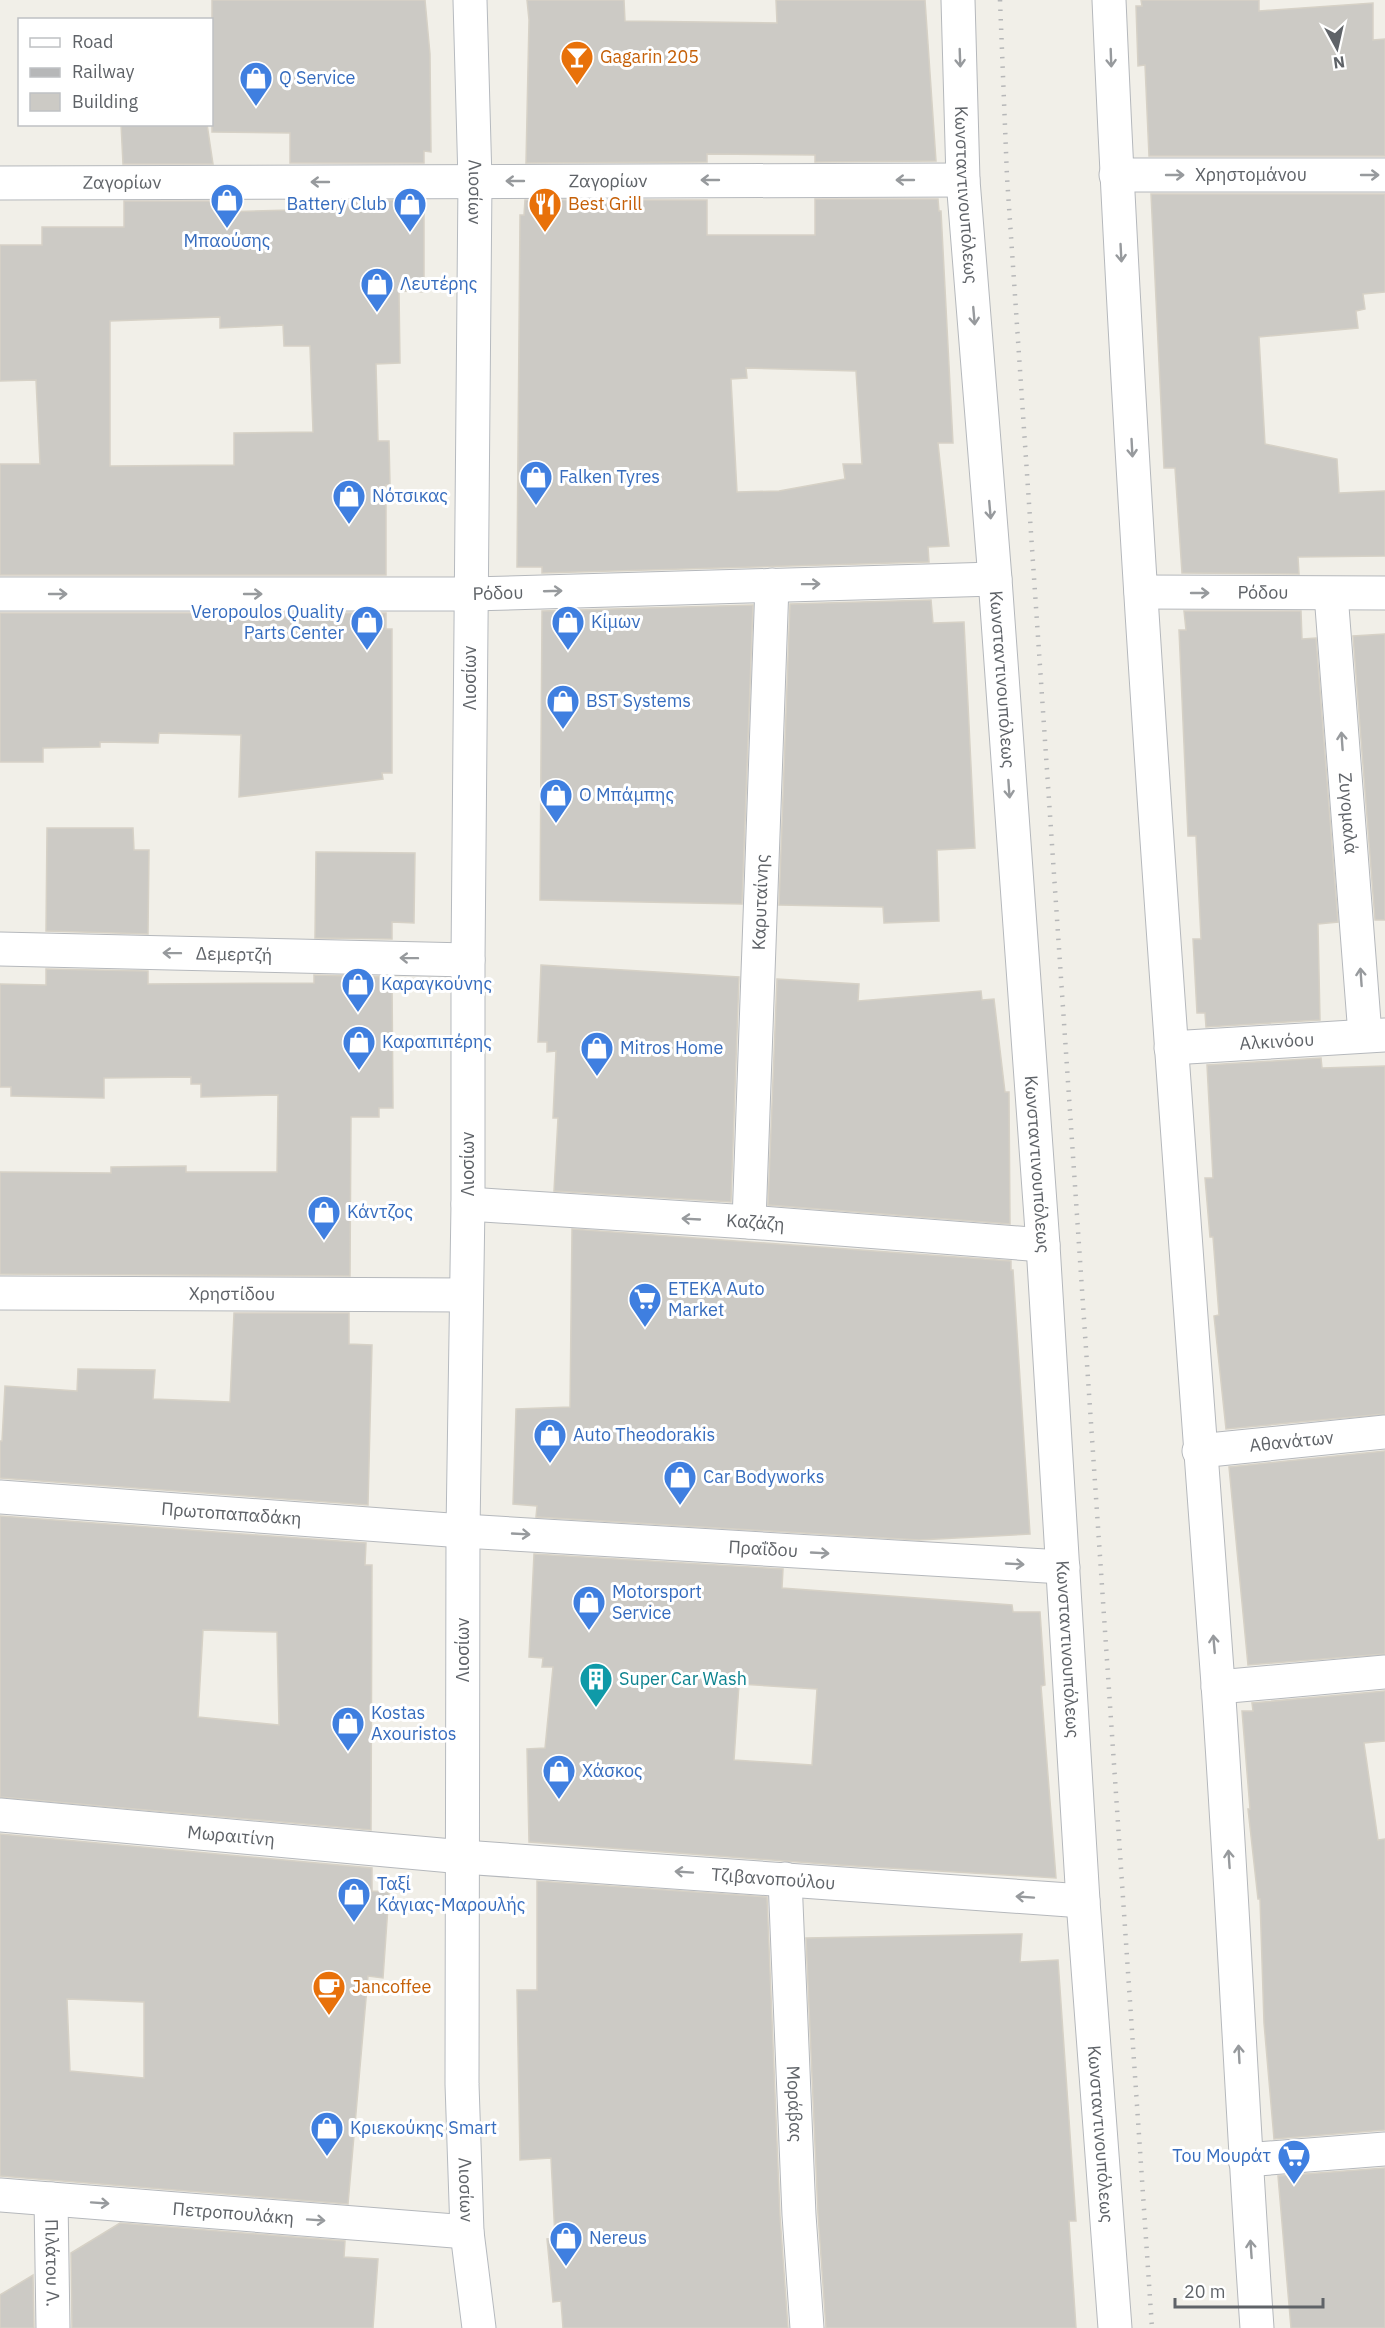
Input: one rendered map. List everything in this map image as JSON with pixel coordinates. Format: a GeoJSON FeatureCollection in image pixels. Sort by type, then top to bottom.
{"type":"FeatureCollection","features":[{"type":"Feature","properties":{"kind":"street","name":"Λιοσίων"},"geometry":{"type":"LineString","coordinates":[[470,0],[475,181],[468,1204],[463,1531],[462,2084],[467,2232],[478,2328]]}},
{"type":"Feature","properties":{"kind":"street","name":"Κωνσταντινουπόλεως"},"geometry":{"type":"LineString","coordinates":[[958,0],[963,180],[995,579],[1043,1245],[1083,1901],[1115,2328]]}},
{"type":"Feature","properties":{"kind":"street"},"geometry":{"type":"LineString","coordinates":[[1109,0],[1116,175],[1142,592],[1171,1048],[1218,1687],[1257,2328]]}},
{"type":"Feature","properties":{"kind":"street","name":"Χρηστομάνου"},"geometry":{"type":"LineString","coordinates":[[1116,175],[1385,175]]}},
{"type":"Feature","properties":{"kind":"street","name":"Ζαγορίων"},"geometry":{"type":"LineString","coordinates":[[0,183],[963,180]]}},
{"type":"Feature","properties":{"kind":"street","name":"Ρόδου"},"geometry":{"type":"LineString","coordinates":[[0,594],[471,594],[995,579]]}},
{"type":"Feature","properties":{"kind":"street","name":"Καρυταίνης"},"geometry":{"type":"LineString","coordinates":[[749,1222],[772,585]]}},
{"type":"Feature","properties":{"kind":"street","name":"Ρόδου"},"geometry":{"type":"LineString","coordinates":[[1142,592],[1385,593]]}},
{"type":"Feature","properties":{"kind":"street","name":"Ζυγομαλά"},"geometry":{"type":"LineString","coordinates":[[1331,594],[1375,1035]]}},
{"type":"Feature","properties":{"kind":"street","name":"Δεμερτζή"},"geometry":{"type":"LineString","coordinates":[[0,949],[468,960]]}},
{"type":"Feature","properties":{"kind":"street","name":"Αλκινόου"},"geometry":{"type":"LineString","coordinates":[[1171,1048],[1375,1035]]}},
{"type":"Feature","properties":{"kind":"street","name":"Καζάζη"},"geometry":{"type":"LineString","coordinates":[[468,1204],[749,1222],[1043,1245]]}},
{"type":"Feature","properties":{"kind":"street","name":"Χρηστίδου"},"geometry":{"type":"LineString","coordinates":[[0,1293],[466,1295]]}},
{"type":"Feature","properties":{"kind":"street","name":"Αθανάτων"},"geometry":{"type":"LineString","coordinates":[[1199,1451],[1385,1432]]}},
{"type":"Feature","properties":{"kind":"street","name":"Πρωτοπαπαδάκη"},"geometry":{"type":"LineString","coordinates":[[0,1497],[463,1531]]}},
{"type":"Feature","properties":{"kind":"street","name":"Πραΐδου"},"geometry":{"type":"LineString","coordinates":[[463,1531],[1063,1567]]}},
{"type":"Feature","properties":{"kind":"street"},"geometry":{"type":"LineString","coordinates":[[1218,1687],[1385,1672]]}},
{"type":"Feature","properties":{"kind":"street","name":"Μωραιτίνη"},"geometry":{"type":"LineString","coordinates":[[0,1815],[463,1857]]}},
{"type":"Feature","properties":{"kind":"street","name":"Τζιβανοπούλου"},"geometry":{"type":"LineString","coordinates":[[463,1857],[1083,1901]]}},
{"type":"Feature","properties":{"kind":"street","name":"Μοράβας"},"geometry":{"type":"LineString","coordinates":[[785,1879],[799,2215],[807,2328]]}},
{"type":"Feature","properties":{"kind":"street"},"geometry":{"type":"LineString","coordinates":[[1245,2160],[1385,2149]]}},
{"type":"Feature","properties":{"kind":"street","name":"Πετροπουλάκη"},"geometry":{"type":"LineString","coordinates":[[0,2195],[467,2232]]}},
{"type":"Feature","properties":{"kind":"street","name":"Πιλάτου Λ."},"geometry":{"type":"LineString","coordinates":[[51,2199],[53,2328]]}},
{"type":"Feature","properties":{"kind":"building"},"geometry":{"type":"Polygon","coordinates":[[[212,0],[425,0],[430,54],[431,152],[424,151],[424,163],[290,163],[290,133],[212,132],[212,0]]]}},
{"type":"Feature","properties":{"kind":"building"},"geometry":{"type":"Polygon","coordinates":[[[527,0],[624,0],[625,21],[777,23],[776,0],[925,0],[936,161],[815,162],[815,155],[707,154],[707,162],[526,163],[529,20],[527,0]]]}},
{"type":"Feature","properties":{"kind":"building"},"geometry":{"type":"Polygon","coordinates":[[[1141,0],[1259,0],[1259,11],[1373,3],[1373,40],[1385,39],[1385,156],[1149,156],[1145,65],[1138,66],[1136,6],[1142,6],[1141,0]]]}},
{"type":"Feature","properties":{"kind":"building"},"geometry":{"type":"Polygon","coordinates":[[[121,126],[207,126],[213,164],[123,164],[121,126]]]}},
{"type":"Feature","properties":{"kind":"building"},"geometry":{"type":"Polygon","coordinates":[[[1151,194],[1385,194],[1385,292],[1363,294],[1365,309],[1356,311],[1358,328],[1259,337],[1265,444],[1337,459],[1339,493],[1385,491],[1385,556],[1298,557],[1299,574],[1182,573],[1175,468],[1164,468],[1151,194]]]}},
{"type":"Feature","properties":{"kind":"building"},"geometry":{"type":"Polygon","coordinates":[[[815,199],[938,199],[939,211],[941,211],[953,443],[938,443],[949,546],[928,547],[929,562],[542,573],[542,567],[517,567],[520,215],[524,215],[525,200],[707,200],[707,235],[815,235],[815,199]],[[746,368],[747,378],[731,379],[737,492],[779,491],[845,479],[843,464],[862,464],[856,371],[746,368]]]}},
{"type":"Feature","properties":{"kind":"building"},"geometry":{"type":"Polygon","coordinates":[[[424,200],[424,292],[399,291],[400,363],[376,364],[378,441],[389,441],[390,485],[386,485],[386,575],[0,575],[0,464],[40,464],[36,380],[0,381],[0,245],[42,245],[42,227],[124,227],[124,201],[218,201],[219,212],[291,210],[291,201],[424,200]],[[220,317],[110,321],[110,466],[234,465],[234,433],[313,432],[310,346],[284,346],[283,325],[220,328],[220,317]]]}},
{"type":"Feature","properties":{"kind":"building"},"geometry":{"type":"Polygon","coordinates":[[[931,600],[933,623],[964,622],[975,848],[937,850],[939,921],[884,923],[883,907],[779,905],[790,604],[931,600]]]}},
{"type":"Feature","properties":{"kind":"building"},"geometry":{"type":"Polygon","coordinates":[[[753,605],[742,904],[540,900],[542,611],[753,605]]]}},
{"type":"Feature","properties":{"kind":"building"},"geometry":{"type":"Polygon","coordinates":[[[1184,611],[1301,611],[1302,639],[1316,638],[1338,922],[1318,924],[1320,1020],[1206,1027],[1205,1013],[1197,1013],[1193,939],[1201,939],[1196,836],[1188,836],[1179,630],[1186,630],[1184,611]]]}},
{"type":"Feature","properties":{"kind":"building"},"geometry":{"type":"Polygon","coordinates":[[[0,613],[386,613],[386,629],[392,629],[392,773],[382,773],[383,779],[239,797],[241,735],[159,733],[158,743],[100,742],[100,747],[43,748],[43,762],[0,762],[0,613]]]}},
{"type":"Feature","properties":{"kind":"building"},"geometry":{"type":"Polygon","coordinates":[[[1385,634],[1385,920],[1375,920],[1353,636],[1385,634]]]}},
{"type":"Feature","properties":{"kind":"building"},"geometry":{"type":"Polygon","coordinates":[[[47,828],[133,828],[134,850],[149,850],[148,934],[46,931],[47,828]]]}},
{"type":"Feature","properties":{"kind":"building"},"geometry":{"type":"Polygon","coordinates":[[[316,852],[415,853],[414,923],[392,922],[392,939],[315,938],[316,852]]]}},
{"type":"Feature","properties":{"kind":"building"},"geometry":{"type":"Polygon","coordinates":[[[541,965],[739,977],[731,1202],[554,1191],[558,1118],[553,1118],[556,1051],[547,1052],[547,1042],[538,1042],[541,965]]]}},
{"type":"Feature","properties":{"kind":"building"},"geometry":{"type":"Polygon","coordinates":[[[46,969],[148,971],[148,984],[314,983],[314,975],[392,977],[393,1108],[379,1108],[379,1117],[351,1117],[350,1276],[0,1274],[0,1172],[111,1173],[111,1167],[186,1166],[186,1172],[277,1172],[278,1095],[201,1097],[201,1084],[191,1084],[191,1077],[104,1078],[104,1098],[11,1096],[11,1087],[0,1087],[0,984],[46,985],[46,969]]]}},
{"type":"Feature","properties":{"kind":"building"},"geometry":{"type":"Polygon","coordinates":[[[777,979],[859,984],[858,1001],[981,991],[982,1000],[994,999],[1005,1092],[1009,1092],[1010,1224],[768,1205],[777,979]]]}},
{"type":"Feature","properties":{"kind":"building"},"geometry":{"type":"Polygon","coordinates":[[[1321,1058],[1322,1068],[1385,1066],[1385,1414],[1226,1429],[1214,1316],[1219,1315],[1213,1237],[1210,1237],[1205,1178],[1213,1178],[1207,1065],[1321,1058]]]}},
{"type":"Feature","properties":{"kind":"building"},"geometry":{"type":"Polygon","coordinates":[[[572,1229],[1011,1261],[1030,1534],[919,1540],[536,1517],[537,1506],[513,1504],[516,1409],[570,1407],[572,1229]]]}},
{"type":"Feature","properties":{"kind":"building"},"geometry":{"type":"Polygon","coordinates":[[[234,1313],[349,1313],[349,1344],[372,1345],[368,1505],[0,1478],[0,1441],[2,1441],[5,1386],[77,1391],[78,1369],[155,1370],[153,1399],[230,1402],[234,1313]]]}},
{"type":"Feature","properties":{"kind":"building"},"geometry":{"type":"Polygon","coordinates":[[[1385,1451],[1385,1654],[1248,1665],[1229,1467],[1385,1451]]]}},
{"type":"Feature","properties":{"kind":"building"},"geometry":{"type":"Polygon","coordinates":[[[0,1516],[366,1543],[365,1565],[372,1565],[371,1830],[0,1797],[0,1516]],[[203,1630],[198,1717],[279,1725],[277,1632],[203,1630]]]}},
{"type":"Feature","properties":{"kind":"building"},"geometry":{"type":"Polygon","coordinates":[[[534,1554],[783,1569],[782,1588],[1012,1605],[1013,1612],[1040,1612],[1045,1685],[1041,1686],[1056,1878],[838,1865],[529,1842],[527,1749],[545,1748],[553,1667],[542,1667],[543,1658],[529,1657],[534,1554]],[[739,1684],[734,1760],[812,1765],[817,1689],[739,1684]]]}},
{"type":"Feature","properties":{"kind":"building"},"geometry":{"type":"Polygon","coordinates":[[[1385,1691],[1385,1741],[1364,1743],[1378,1840],[1385,1839],[1385,2130],[1274,2139],[1264,2023],[1260,1899],[1258,1899],[1248,1809],[1250,1809],[1242,1711],[1253,1711],[1252,1703],[1385,1691]]]}},
{"type":"Feature","properties":{"kind":"building"},"geometry":{"type":"Polygon","coordinates":[[[0,1834],[372,1868],[372,1891],[389,1892],[383,1978],[368,1976],[348,2204],[0,2176],[0,1834]],[[67,1999],[70,2071],[144,2078],[144,2002],[67,1999]]]}},
{"type":"Feature","properties":{"kind":"building"},"geometry":{"type":"Polygon","coordinates":[[[537,1881],[767,1897],[780,2216],[788,2328],[563,2328],[561,2301],[553,2302],[547,2239],[555,2238],[551,2158],[520,2160],[517,1990],[537,1990],[537,1881]]]}},
{"type":"Feature","properties":{"kind":"building"},"geometry":{"type":"Polygon","coordinates":[[[1022,1934],[1020,1962],[1058,1960],[1076,2221],[1069,2221],[1076,2328],[826,2328],[818,2214],[806,1938],[1022,1934]]]}},
{"type":"Feature","properties":{"kind":"building"},"geometry":{"type":"Polygon","coordinates":[[[1385,2168],[1385,2328],[1291,2328],[1278,2176],[1385,2168]]]}},
{"type":"Feature","properties":{"kind":"building"},"geometry":{"type":"Polygon","coordinates":[[[120,2223],[345,2241],[344,2257],[378,2259],[373,2328],[72,2328],[71,2253],[120,2223]]]}},
{"type":"Feature","properties":{"kind":"building"},"geometry":{"type":"Polygon","coordinates":[[[33,2275],[34,2328],[0,2328],[0,2295],[33,2275]]]}},
{"type":"Feature","properties":{"kind":"railway"},"geometry":{"type":"LineString","coordinates":[[1000,0],[1007,177],[1152,2328]]}},
{"type":"Feature","properties":{"kind":"place","name":"Gagarin 205"},"geometry":{"type":"Point","coordinates":[577,86]}},
{"type":"Feature","properties":{"kind":"place","name":"Q Service"},"geometry":{"type":"Point","coordinates":[256,107]}},
{"type":"Feature","properties":{"kind":"place","name":"Μπαούσης"},"geometry":{"type":"Point","coordinates":[227,229]}},
{"type":"Feature","properties":{"kind":"place","name":"Battery Club"},"geometry":{"type":"Point","coordinates":[410,233]}},
{"type":"Feature","properties":{"kind":"place","name":"Best Grill"},"geometry":{"type":"Point","coordinates":[545,233]}},
{"type":"Feature","properties":{"kind":"place","name":"Λευτέρης"},"geometry":{"type":"Point","coordinates":[377,313]}},
{"type":"Feature","properties":{"kind":"place","name":"Falken Tyres"},"geometry":{"type":"Point","coordinates":[536,506]}},
{"type":"Feature","properties":{"kind":"place","name":"Νότσικας"},"geometry":{"type":"Point","coordinates":[349,525]}},
{"type":"Feature","properties":{"kind":"place","name":"Veropoulos Quality Parts Center"},"geometry":{"type":"Point","coordinates":[367,651]}},
{"type":"Feature","properties":{"kind":"place","name":"Κίμων"},"geometry":{"type":"Point","coordinates":[568,651]}},
{"type":"Feature","properties":{"kind":"place","name":"BST Systems"},"geometry":{"type":"Point","coordinates":[563,730]}},
{"type":"Feature","properties":{"kind":"place","name":"Ο Μπάμπης"},"geometry":{"type":"Point","coordinates":[556,824]}},
{"type":"Feature","properties":{"kind":"place","name":"Καραγκούνης"},"geometry":{"type":"Point","coordinates":[358,1013]}},
{"type":"Feature","properties":{"kind":"place","name":"Καραπιπέρης"},"geometry":{"type":"Point","coordinates":[359,1071]}},
{"type":"Feature","properties":{"kind":"place","name":"Mitros Home"},"geometry":{"type":"Point","coordinates":[597,1077]}},
{"type":"Feature","properties":{"kind":"place","name":"Κάντζος"},"geometry":{"type":"Point","coordinates":[324,1241]}},
{"type":"Feature","properties":{"kind":"place","name":"ETEKA Auto Market"},"geometry":{"type":"Point","coordinates":[645,1328]}},
{"type":"Feature","properties":{"kind":"place","name":"Auto Theodorakis"},"geometry":{"type":"Point","coordinates":[550,1464]}},
{"type":"Feature","properties":{"kind":"place","name":"Car Bodyworks"},"geometry":{"type":"Point","coordinates":[680,1506]}},
{"type":"Feature","properties":{"kind":"place","name":"Motorsport Service"},"geometry":{"type":"Point","coordinates":[589,1631]}},
{"type":"Feature","properties":{"kind":"place","name":"Super Car Wash"},"geometry":{"type":"Point","coordinates":[596,1708]}},
{"type":"Feature","properties":{"kind":"place","name":"Kostas Axouristos"},"geometry":{"type":"Point","coordinates":[348,1752]}},
{"type":"Feature","properties":{"kind":"place","name":"Χάσκος"},"geometry":{"type":"Point","coordinates":[559,1800]}},
{"type":"Feature","properties":{"kind":"place","name":"Ταξί Κάγιας-Μαρουλής"},"geometry":{"type":"Point","coordinates":[354,1923]}},
{"type":"Feature","properties":{"kind":"place","name":"Jancoffee"},"geometry":{"type":"Point","coordinates":[329,2016]}},
{"type":"Feature","properties":{"kind":"place","name":"Κριεκούκης Smart"},"geometry":{"type":"Point","coordinates":[327,2157]}},
{"type":"Feature","properties":{"kind":"place","name":"Του Μουράτ"},"geometry":{"type":"Point","coordinates":[1294,2185]}},
{"type":"Feature","properties":{"kind":"place","name":"Nereus"},"geometry":{"type":"Point","coordinates":[566,2267]}}]}
